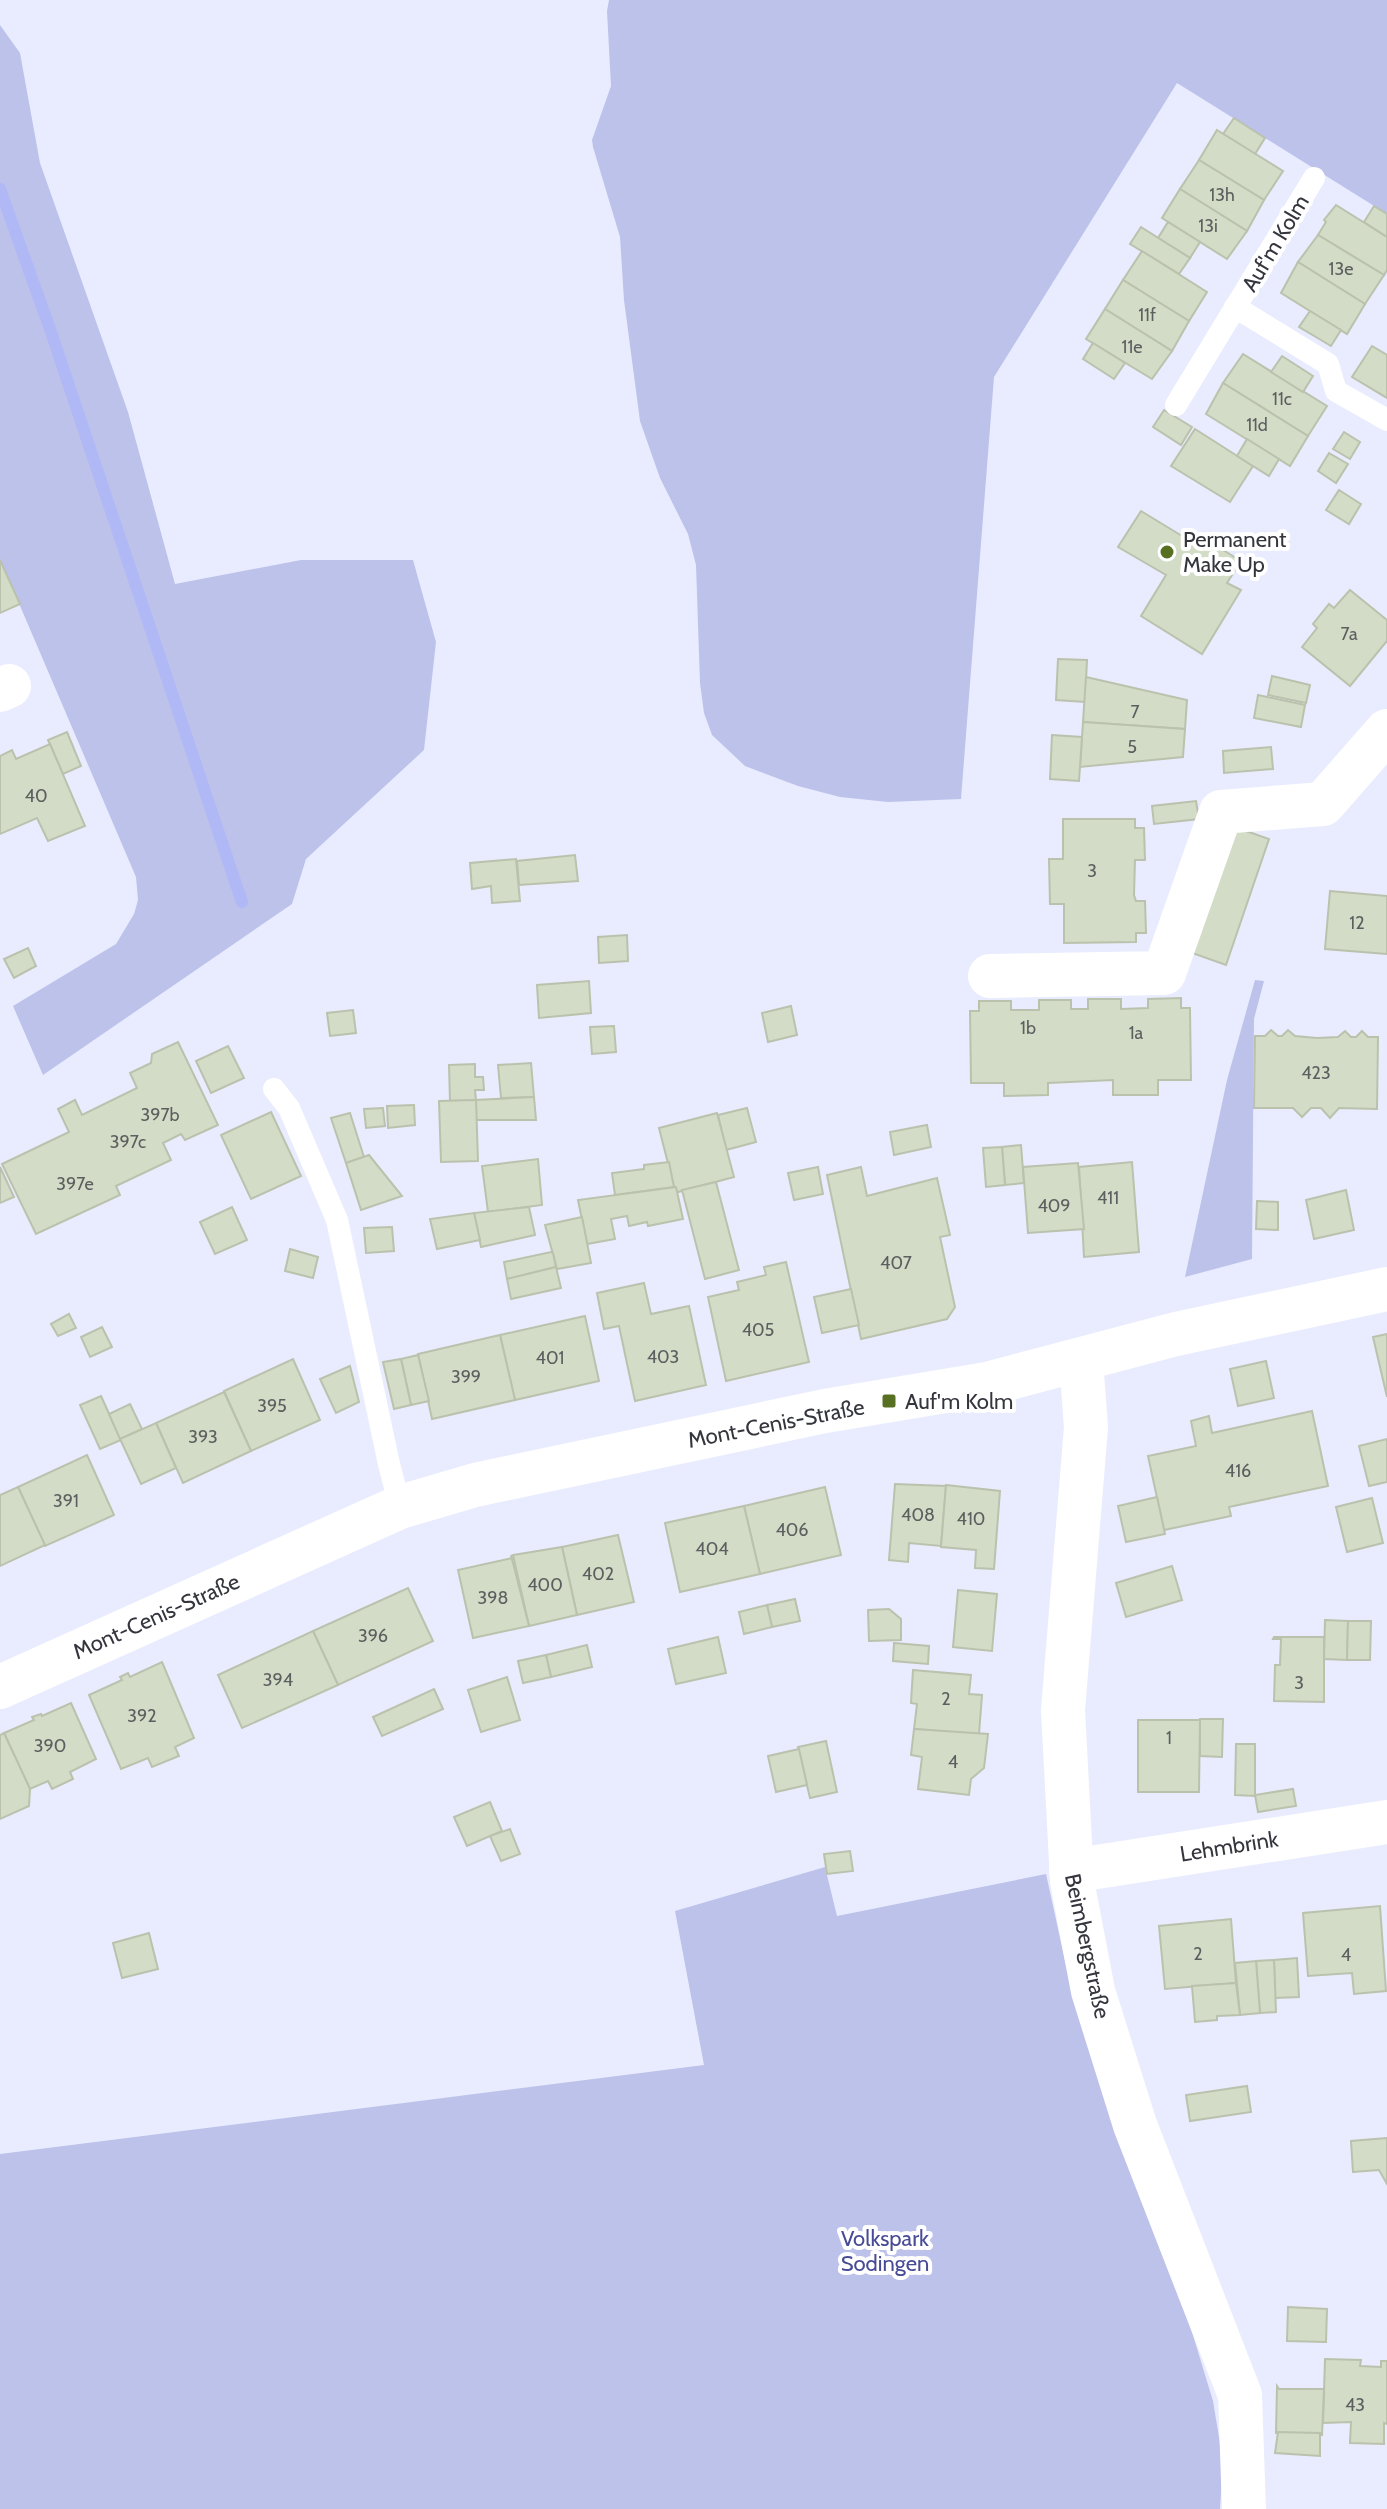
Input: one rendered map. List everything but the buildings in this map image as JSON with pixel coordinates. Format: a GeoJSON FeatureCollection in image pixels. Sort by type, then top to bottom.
{"type":"FeatureCollection","features":[{"type":"Feature","properties":{"kind":"street"},"geometry":{"type":"LineString","coordinates":[[990,976],[1164,973],[1221,812],[1323,804],[1387,731]]}},
{"type":"Feature","properties":{"kind":"street","name":"Mont-Cenis-Straße"},"geometry":{"type":"LineString","coordinates":[[0,1687],[400,1507],[475,1485],[825,1411],[987,1384],[1176,1334],[1387,1289]]}},
{"type":"Feature","properties":{"kind":"street","name":"Beimbergstraße"},"geometry":{"type":"LineString","coordinates":[[1081,1360],[1086,1427],[1063,1710],[1071,1871],[1093,1991],[1130,2110],[1240,2395],[1244,2509]]}},
{"type":"Feature","properties":{"kind":"street","name":"Lehmbrink"},"geometry":{"type":"LineString","coordinates":[[1071,1871],[1387,1822]]}},
{"type":"Feature","properties":{"kind":"lane","name":"Auf'm Kolm"},"geometry":{"type":"LineString","coordinates":[[1176,405],[1314,178]]}},
{"type":"Feature","properties":{"kind":"lane","name":"Auf'm Kolm"},"geometry":{"type":"LineString","coordinates":[[1235,307],[1328,364],[1336,391],[1387,420]]}},
{"type":"Feature","properties":{"kind":"lane"},"geometry":{"type":"LineString","coordinates":[[274,1089],[289,1108],[337,1220],[400,1507]]}},
{"type":"Feature","properties":{"kind":"green space"},"geometry":{"type":"Polygon","coordinates":[[[609,0],[1387,0],[1387,214],[1177,83],[994,377],[961,799],[888,802],[840,797],[798,786],[745,766],[712,735],[704,713],[700,683],[696,565],[688,534],[660,478],[640,421],[624,300],[620,237],[592,140],[611,86],[609,0]]]}},
{"type":"Feature","properties":{"kind":"green space"},"geometry":{"type":"Polygon","coordinates":[[[0,25],[20,53],[40,163],[128,412],[175,584],[301,560],[413,560],[436,642],[424,750],[306,859],[292,904],[43,1075],[13,1006],[116,944],[134,914],[138,900],[136,877],[0,559],[0,25]]]}},
{"type":"Feature","properties":{"kind":"green space"},"geometry":{"type":"Polygon","coordinates":[[[1255,980],[1264,981],[1254,1019],[1252,1259],[1185,1277],[1227,1080],[1255,980]]]}},
{"type":"Feature","properties":{"kind":"green space","name":"Volkspark Sodingen"},"geometry":{"type":"Polygon","coordinates":[[[825,1867],[837,1916],[1046,1874],[1067,1970],[1178,2286],[1213,2401],[1223,2461],[1220,2509],[0,2509],[0,2154],[704,2065],[675,1911],[825,1867]]]}},
{"type":"Feature","properties":{"kind":"waterway"},"geometry":{"type":"LineString","coordinates":[[0,189],[242,902]]}},
{"type":"Feature","properties":{"kind":"place","name":"Permanent Make Up"},"geometry":{"type":"Point","coordinates":[1167,552]}},
{"type":"Feature","properties":{"kind":"place","name":"Auf'm Kolm"},"geometry":{"type":"Point","coordinates":[889,1401]}}]}
